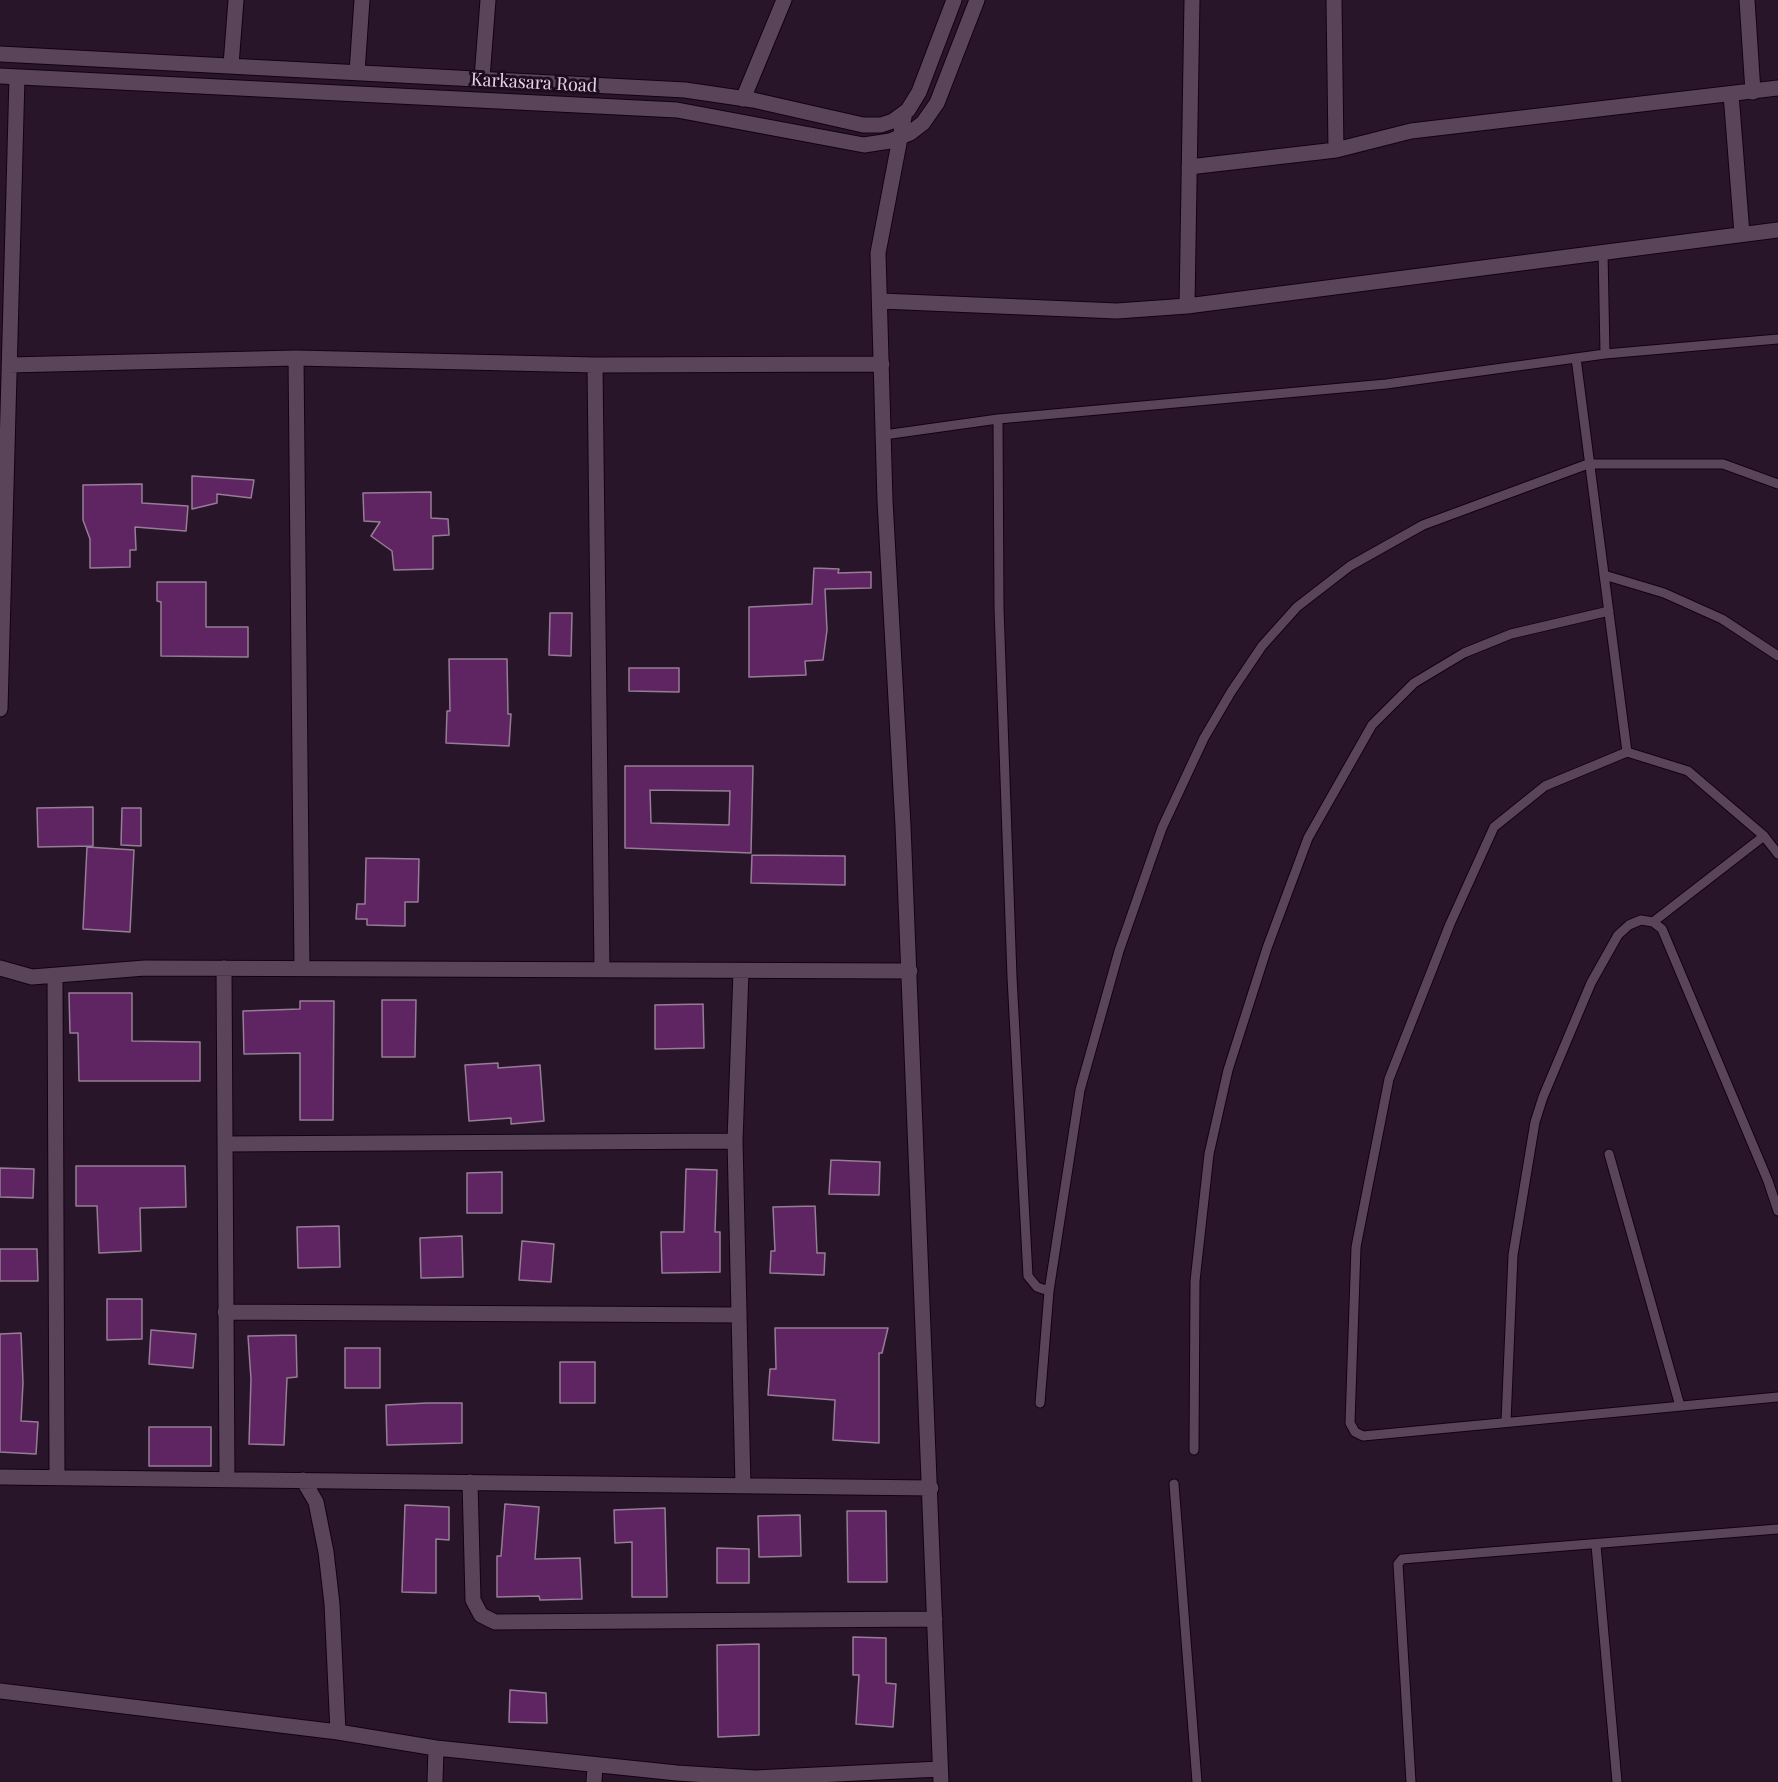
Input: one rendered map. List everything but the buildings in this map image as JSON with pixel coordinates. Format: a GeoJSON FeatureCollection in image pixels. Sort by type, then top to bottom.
{"type":"FeatureCollection","features":[{"type":"Feature","properties":{"kind":"street"},"geometry":{"type":"LineString","coordinates":[[231,65],[236,0]]}},
{"type":"Feature","properties":{"kind":"street"},"geometry":{"type":"LineString","coordinates":[[357,72],[362,0]]}},
{"type":"Feature","properties":{"kind":"street"},"geometry":{"type":"LineString","coordinates":[[482,78],[488,0]]}},
{"type":"Feature","properties":{"kind":"street"},"geometry":{"type":"LineString","coordinates":[[743,99],[784,0]]}},
{"type":"Feature","properties":{"kind":"street"},"geometry":{"type":"LineString","coordinates":[[0,1691],[338,1732],[436,1748],[755,1780],[940,1776],[910,971],[884,435],[878,254],[906,112],[919,92],[954,0]]}},
{"type":"Feature","properties":{"kind":"street","name":"Karkasara Road"},"geometry":{"type":"LineString","coordinates":[[0,76],[677,110],[864,145],[901,137],[923,123],[937,103],[977,0]]}},
{"type":"Feature","properties":{"kind":"street"},"geometry":{"type":"LineString","coordinates":[[1187,306],[1192,0]]}},
{"type":"Feature","properties":{"kind":"street"},"geometry":{"type":"LineString","coordinates":[[1334,0],[1336,150]]}},
{"type":"Feature","properties":{"kind":"street"},"geometry":{"type":"LineString","coordinates":[[1748,0],[1753,92]]}},
{"type":"Feature","properties":{"kind":"street","name":"Karkasara Road"},"geometry":{"type":"LineString","coordinates":[[0,54],[685,90],[743,99],[863,125],[880,125],[906,112]]}},
{"type":"Feature","properties":{"kind":"street"},"geometry":{"type":"LineString","coordinates":[[0,709],[17,77]]}},
{"type":"Feature","properties":{"kind":"street"},"geometry":{"type":"LineString","coordinates":[[1189,167],[1336,150],[1411,130],[1778,88]]}},
{"type":"Feature","properties":{"kind":"street"},"geometry":{"type":"LineString","coordinates":[[1731,94],[1742,234]]}},
{"type":"Feature","properties":{"kind":"street"},"geometry":{"type":"LineString","coordinates":[[881,301],[1117,311],[1187,306],[1778,230]]}},
{"type":"Feature","properties":{"kind":"street"},"geometry":{"type":"LineString","coordinates":[[9,365],[296,358],[595,365],[882,364]]}},
{"type":"Feature","properties":{"kind":"street"},"geometry":{"type":"LineString","coordinates":[[296,358],[302,968]]}},
{"type":"Feature","properties":{"kind":"street"},"geometry":{"type":"LineString","coordinates":[[595,365],[602,970]]}},
{"type":"Feature","properties":{"kind":"street"},"geometry":{"type":"LineString","coordinates":[[0,968],[33,977],[145,968],[910,971]]}},
{"type":"Feature","properties":{"kind":"street"},"geometry":{"type":"LineString","coordinates":[[224,968],[227,1479]]}},
{"type":"Feature","properties":{"kind":"street"},"geometry":{"type":"LineString","coordinates":[[741,971],[735,1141],[743,1486]]}},
{"type":"Feature","properties":{"kind":"street"},"geometry":{"type":"LineString","coordinates":[[55,976],[57,1476]]}},
{"type":"Feature","properties":{"kind":"street"},"geometry":{"type":"LineString","coordinates":[[225,1144],[735,1141]]}},
{"type":"Feature","properties":{"kind":"street"},"geometry":{"type":"LineString","coordinates":[[225,1312],[739,1315]]}},
{"type":"Feature","properties":{"kind":"street"},"geometry":{"type":"LineString","coordinates":[[0,1477],[931,1488]]}},
{"type":"Feature","properties":{"kind":"street"},"geometry":{"type":"LineString","coordinates":[[303,1480],[316,1502],[326,1552],[332,1604],[338,1732]]}},
{"type":"Feature","properties":{"kind":"street"},"geometry":{"type":"LineString","coordinates":[[470,1482],[473,1600],[481,1615],[495,1622],[935,1619]]}},
{"type":"Feature","properties":{"kind":"street"},"geometry":{"type":"LineString","coordinates":[[435,1782],[436,1748]]}},
{"type":"Feature","properties":{"kind":"street"},"geometry":{"type":"LineString","coordinates":[[594,1782],[595,1765]]}},
{"type":"Feature","properties":{"kind":"lane"},"geometry":{"type":"LineString","coordinates":[[1603,252],[1605,354]]}},
{"type":"Feature","properties":{"kind":"lane"},"geometry":{"type":"LineString","coordinates":[[884,435],[998,419],[1386,384],[1605,354],[1778,339]]}},
{"type":"Feature","properties":{"kind":"lane"},"geometry":{"type":"LineString","coordinates":[[1576,358],[1627,752]]}},
{"type":"Feature","properties":{"kind":"lane"},"geometry":{"type":"LineString","coordinates":[[998,419],[999,608],[1011,953],[1028,1276],[1037,1287],[1049,1291]]}},
{"type":"Feature","properties":{"kind":"lane"},"geometry":{"type":"LineString","coordinates":[[1040,1403],[1049,1291],[1080,1090],[1119,951],[1162,828],[1204,738],[1262,646],[1296,607],[1350,566],[1423,525],[1588,464],[1723,464],[1778,484]]}},
{"type":"Feature","properties":{"kind":"lane"},"geometry":{"type":"LineString","coordinates":[[1604,575],[1664,593],[1722,619],[1778,656]]}},
{"type":"Feature","properties":{"kind":"lane"},"geometry":{"type":"LineString","coordinates":[[1194,1450],[1195,1281],[1209,1154],[1228,1070],[1267,948],[1308,838],[1372,725],[1414,684],[1464,653],[1511,634],[1609,611]]}},
{"type":"Feature","properties":{"kind":"lane"},"geometry":{"type":"LineString","coordinates":[[1778,854],[1764,836],[1688,771],[1627,752],[1545,786],[1494,827],[1450,924],[1389,1078],[1356,1247],[1350,1423],[1355,1432],[1363,1436],[1778,1397]]}},
{"type":"Feature","properties":{"kind":"lane"},"geometry":{"type":"LineString","coordinates":[[1653,922],[1764,836]]}},
{"type":"Feature","properties":{"kind":"lane"},"geometry":{"type":"LineString","coordinates":[[1506,1422],[1513,1255],[1535,1122],[1543,1097],[1591,983],[1618,935],[1641,920],[1653,922],[1662,929],[1768,1181],[1778,1211]]}},
{"type":"Feature","properties":{"kind":"lane"},"geometry":{"type":"LineString","coordinates":[[1609,1154],[1680,1406]]}},
{"type":"Feature","properties":{"kind":"lane"},"geometry":{"type":"LineString","coordinates":[[1174,1484],[1197,1782]]}},
{"type":"Feature","properties":{"kind":"lane"},"geometry":{"type":"LineString","coordinates":[[1411,1782],[1398,1564],[1402,1559],[1778,1529]]}},
{"type":"Feature","properties":{"kind":"lane"},"geometry":{"type":"LineString","coordinates":[[1596,1545],[1617,1782]]}}]}
